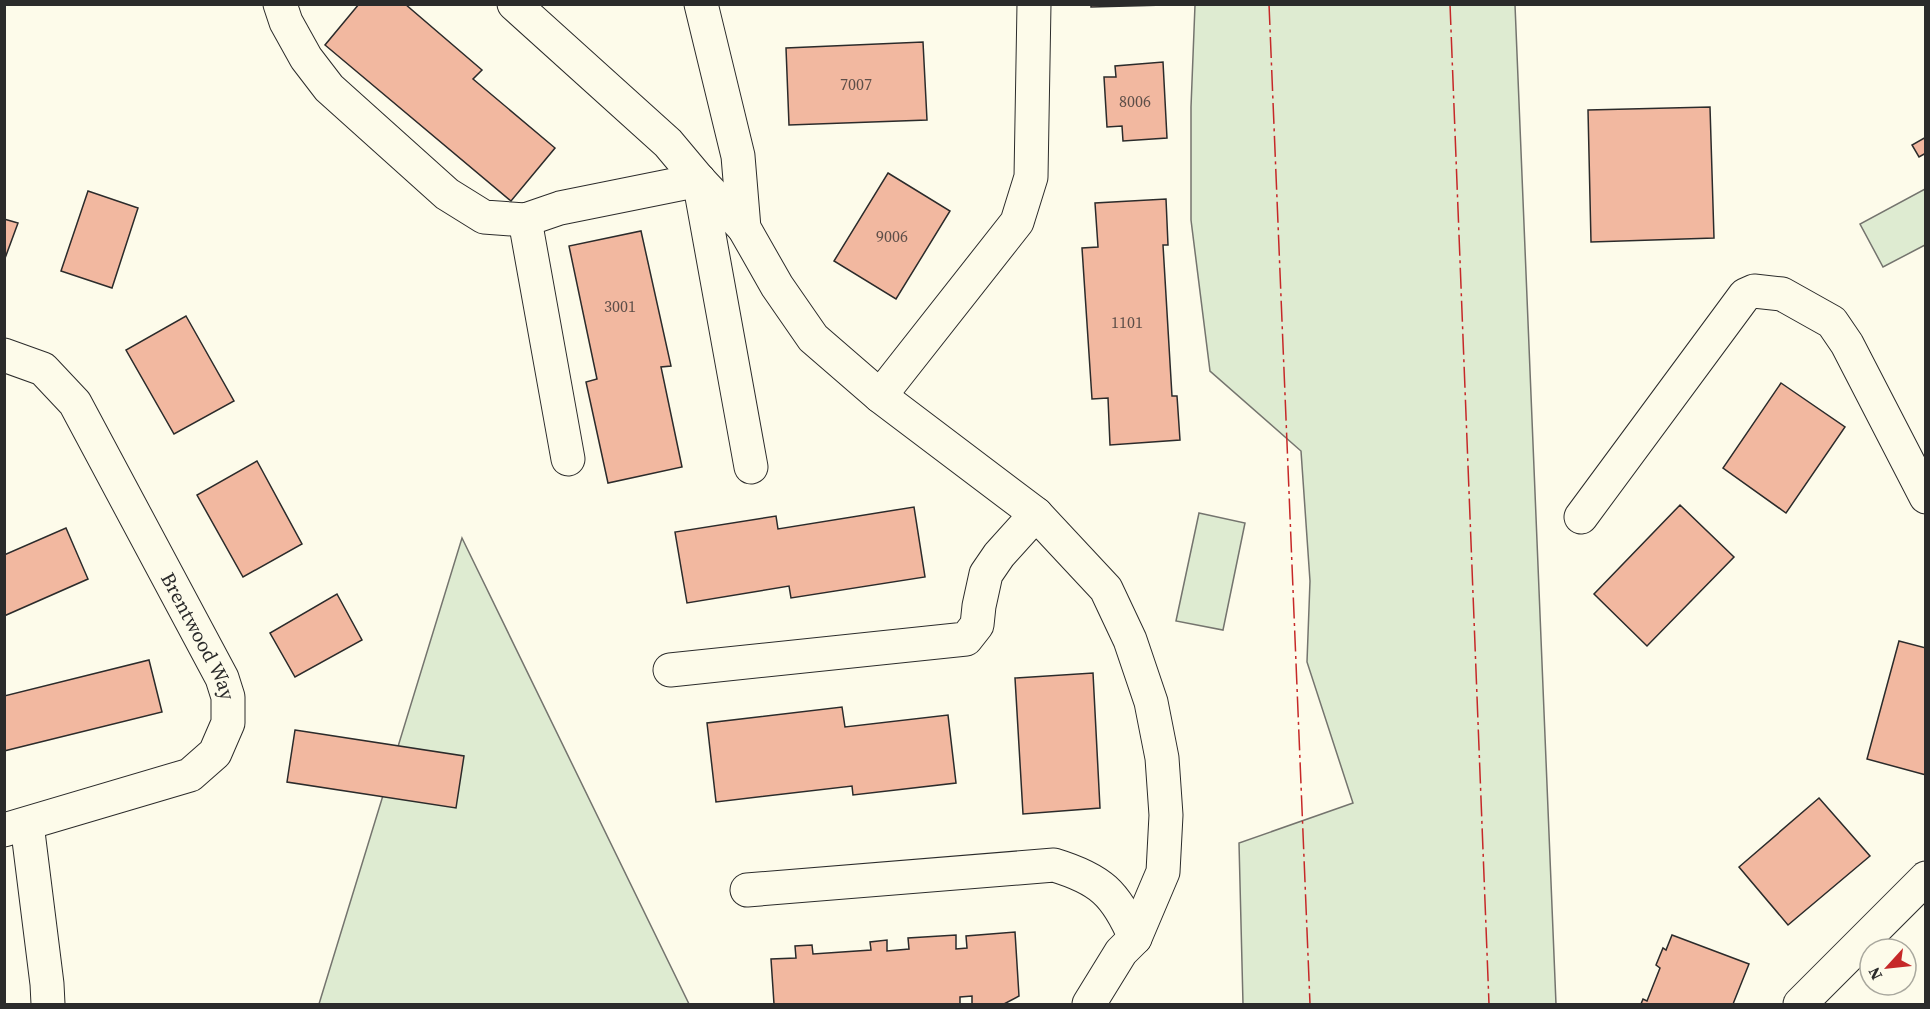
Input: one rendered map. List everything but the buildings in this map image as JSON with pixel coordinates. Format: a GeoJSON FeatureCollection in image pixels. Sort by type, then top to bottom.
{"type":"FeatureCollection","features":[{"type":"Feature","properties":{"kind":"street"},"geometry":{"type":"LineString","coordinates":[[280,4],[286,22],[306,58],[329,88],[439,187],[484,217],[525,220],[560,208],[699,180]]}},
{"type":"Feature","properties":{"kind":"street"},"geometry":{"type":"LineString","coordinates":[[514,4],[668,143],[744,228],[777,286],[813,338],[880,396],[1036,514],[1106,589],[1130,640],[1151,702],[1162,758],[1166,814],[1163,872],[1134,938],[1121,952],[1089,1005]]}},
{"type":"Feature","properties":{"kind":"street"},"geometry":{"type":"LineString","coordinates":[[701,4],[738,156],[744,228]]}},
{"type":"Feature","properties":{"kind":"street"},"geometry":{"type":"LineString","coordinates":[[880,396],[1017,222],[1031,177],[1034,4]]}},
{"type":"Feature","properties":{"kind":"street"},"geometry":{"type":"LineString","coordinates":[[699,180],[751,467]]}},
{"type":"Feature","properties":{"kind":"street"},"geometry":{"type":"LineString","coordinates":[[525,220],[568,459]]}},
{"type":"Feature","properties":{"kind":"street"},"geometry":{"type":"LineString","coordinates":[[1581,517],[1745,295],[1754,291],[1782,294],[1832,322],[1847,344],[1923,485]]}},
{"type":"Feature","properties":{"kind":"street","name":"Brentwood Way"},"geometry":{"type":"LineString","coordinates":[[4,355],[43,369],[75,403],[222,678],[228,697],[228,723],[215,753],[190,775],[16,827]]}},
{"type":"Feature","properties":{"kind":"street"},"geometry":{"type":"LineString","coordinates":[[670,670],[966,639],[978,625],[979,606],[986,574],[999,555],[1036,514]]}},
{"type":"Feature","properties":{"kind":"street"},"geometry":{"type":"LineString","coordinates":[[16,827],[47,984],[48,1005]]}},
{"type":"Feature","properties":{"kind":"street"},"geometry":{"type":"LineString","coordinates":[[747,890],[1054,865],[1082,874],[1108,891],[1125,914],[1134,938]]}},
{"type":"Feature","properties":{"kind":"street"},"geometry":{"type":"LineString","coordinates":[[1800,1005],[1926,878]]}},
{"type":"Feature","properties":{"kind":"green space"},"geometry":{"type":"Polygon","coordinates":[[[1195,5],[1515,5],[1556,1004],[1243,1004],[1239,843],[1353,803],[1307,662],[1310,581],[1301,451],[1210,371],[1191,220],[1191,107],[1195,5]]]}},
{"type":"Feature","properties":{"kind":"green space"},"geometry":{"type":"Polygon","coordinates":[[[1925,189],[1925,245],[1883,267],[1860,224],[1925,189]]]}},
{"type":"Feature","properties":{"kind":"green space"},"geometry":{"type":"Polygon","coordinates":[[[1199,513],[1245,523],[1223,630],[1176,621],[1199,513]]]}},
{"type":"Feature","properties":{"kind":"green space"},"geometry":{"type":"Polygon","coordinates":[[[462,538],[689,1004],[319,1004],[462,538]]]}},
{"type":"Feature","properties":{"kind":"power"},"geometry":{"type":"LineString","coordinates":[[1269,4],[1310,1004]]}},
{"type":"Feature","properties":{"kind":"power"},"geometry":{"type":"LineString","coordinates":[[1450,4],[1489,1004]]}}]}
